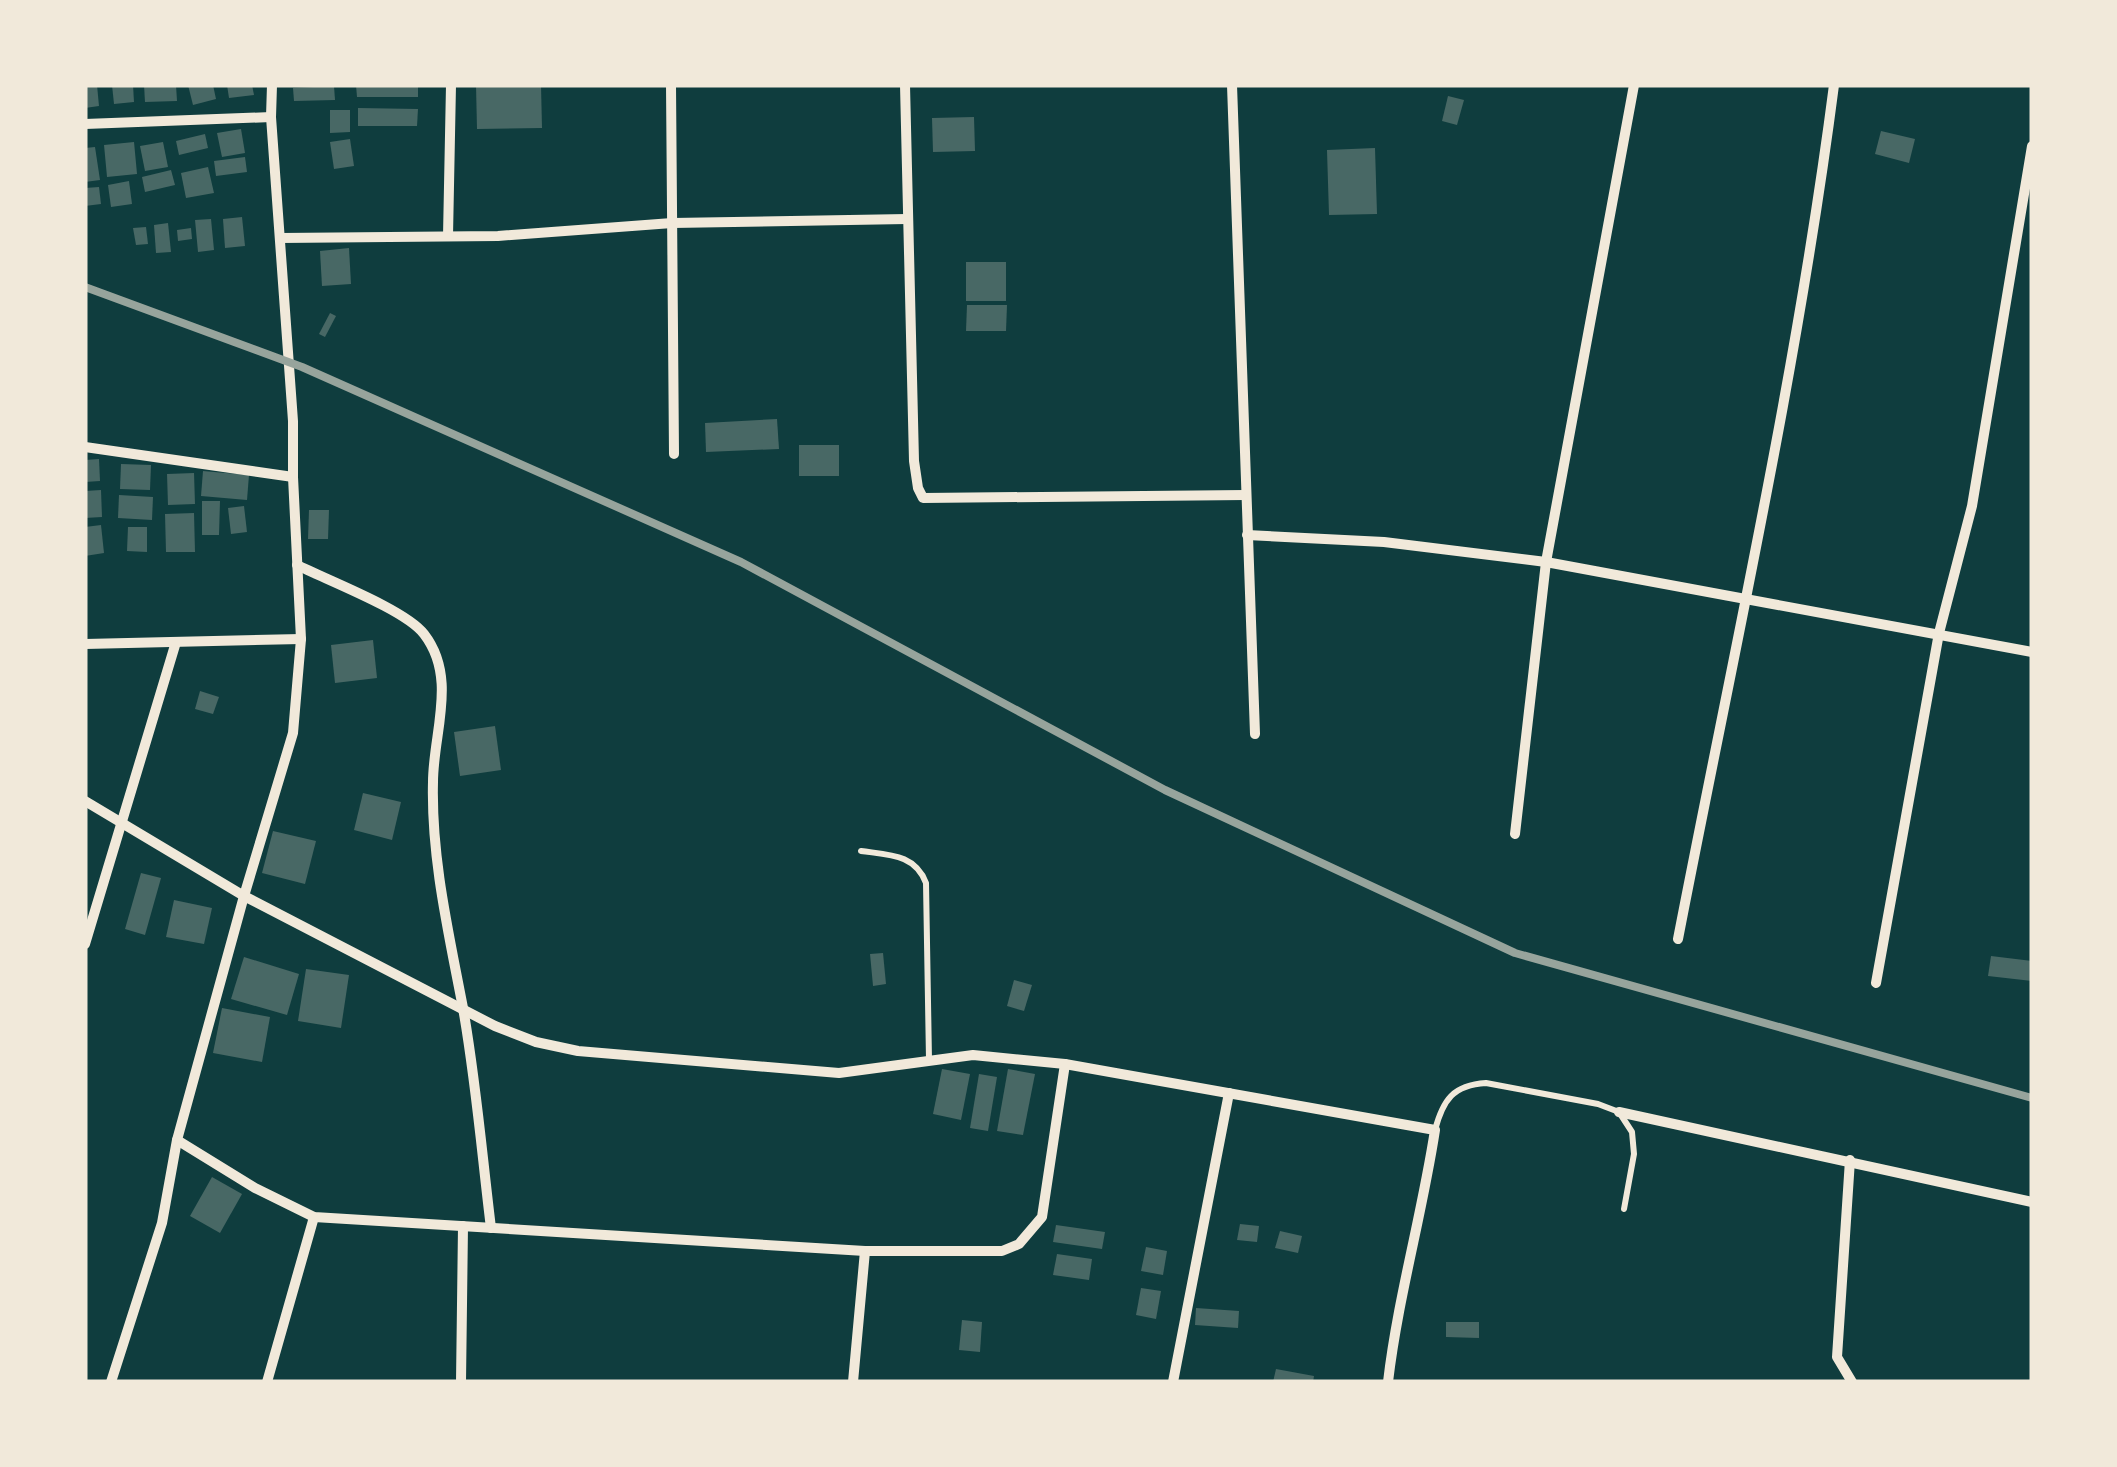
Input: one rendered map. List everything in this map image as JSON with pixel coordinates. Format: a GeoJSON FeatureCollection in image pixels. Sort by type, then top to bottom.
{"type":"FeatureCollection","features":[{"type":"Feature","properties":{"kind":"street"},"geometry":{"type":"LineString","coordinates":[[111,1382],[162,1222],[176,1140],[293,734],[301,639],[294,421],[271,116],[272,85]]}},
{"type":"Feature","properties":{"kind":"street"},"geometry":{"type":"LineString","coordinates":[[448,236],[451,85]]}},
{"type":"Feature","properties":{"kind":"street"},"geometry":{"type":"LineString","coordinates":[[671,85],[674,454]]}},
{"type":"Feature","properties":{"kind":"street"},"geometry":{"type":"LineString","coordinates":[[905,85],[914,461],[918,488],[924,498],[1246,495]]}},
{"type":"Feature","properties":{"kind":"street"},"geometry":{"type":"LineString","coordinates":[[1232,85],[1255,734]]}},
{"type":"Feature","properties":{"kind":"street"},"geometry":{"type":"LineString","coordinates":[[1515,834],[1546,562],[1634,85]]}},
{"type":"Feature","properties":{"kind":"street"},"geometry":{"type":"LineString","coordinates":[[1678,939],[1781,422],[1834,85]]}},
{"type":"Feature","properties":{"kind":"street"},"geometry":{"type":"LineString","coordinates":[[85,124],[271,116]]}},
{"type":"Feature","properties":{"kind":"street"},"geometry":{"type":"LineString","coordinates":[[1876,983],[1939,633],[1972,506],[2032,146]]}},
{"type":"Feature","properties":{"kind":"street"},"geometry":{"type":"LineString","coordinates":[[280,238],[448,236],[672,224],[907,219]]}},
{"type":"Feature","properties":{"kind":"street"},"geometry":{"type":"LineString","coordinates":[[85,448],[293,477]]}},
{"type":"Feature","properties":{"kind":"street"},"geometry":{"type":"LineString","coordinates":[[1247,535],[1384,542],[1546,562],[2032,652]]}},
{"type":"Feature","properties":{"kind":"street"},"geometry":{"type":"LineString","coordinates":[[297,565],[400,616],[423,633],[439,664],[443,701],[432,783],[446,933],[463,1010],[492,1228]]}},
{"type":"Feature","properties":{"kind":"street"},"geometry":{"type":"LineString","coordinates":[[85,644],[301,639]]}},
{"type":"Feature","properties":{"kind":"street"},"geometry":{"type":"LineString","coordinates":[[85,944],[176,642]]}},
{"type":"Feature","properties":{"kind":"street"},"geometry":{"type":"LineString","coordinates":[[85,801],[244,896],[463,1010],[536,1042],[578,1051],[839,1073],[973,1055],[1064,1064],[1435,1130],[1388,1382]]}},
{"type":"Feature","properties":{"kind":"street"},"geometry":{"type":"LineString","coordinates":[[176,1140],[255,1188],[314,1217],[865,1251],[1002,1252],[1027,1237],[1042,1217],[1064,1064]]}},
{"type":"Feature","properties":{"kind":"street"},"geometry":{"type":"LineString","coordinates":[[1173,1382],[1229,1093]]}},
{"type":"Feature","properties":{"kind":"street"},"geometry":{"type":"LineString","coordinates":[[1619,1112],[2032,1202]]}},
{"type":"Feature","properties":{"kind":"street"},"geometry":{"type":"LineString","coordinates":[[1850,1160],[1837,1358],[1852,1382]]}},
{"type":"Feature","properties":{"kind":"street"},"geometry":{"type":"LineString","coordinates":[[268,1382],[314,1217]]}},
{"type":"Feature","properties":{"kind":"street"},"geometry":{"type":"LineString","coordinates":[[461,1382],[463,1226]]}},
{"type":"Feature","properties":{"kind":"street"},"geometry":{"type":"LineString","coordinates":[[854,1382],[865,1251]]}},
{"type":"Feature","properties":{"kind":"lane"},"geometry":{"type":"LineString","coordinates":[[861,851],[907,858],[921,871],[926,883],[929,1060]]}},
{"type":"Feature","properties":{"kind":"lane"},"geometry":{"type":"LineString","coordinates":[[1435,1130],[1442,1106],[1456,1088],[1469,1084],[1486,1083],[1598,1104],[1619,1112],[1632,1132],[1634,1154],[1624,1209]]}},
{"type":"Feature","properties":{"kind":"building"},"geometry":{"type":"Polygon","coordinates":[[[85,85],[97,85],[99,106],[85,108],[85,85]]]}},
{"type":"Feature","properties":{"kind":"building"},"geometry":{"type":"Polygon","coordinates":[[[112,85],[133,85],[134,102],[114,104],[112,85]]]}},
{"type":"Feature","properties":{"kind":"building"},"geometry":{"type":"Polygon","coordinates":[[[144,85],[176,85],[177,101],[145,102],[144,85]]]}},
{"type":"Feature","properties":{"kind":"building"},"geometry":{"type":"Polygon","coordinates":[[[188,85],[213,85],[216,99],[193,105],[188,85]]]}},
{"type":"Feature","properties":{"kind":"building"},"geometry":{"type":"Polygon","coordinates":[[[227,85],[252,85],[254,95],[229,98],[227,85]]]}},
{"type":"Feature","properties":{"kind":"building"},"geometry":{"type":"Polygon","coordinates":[[[356,85],[418,85],[418,97],[357,97],[356,85]]]}},
{"type":"Feature","properties":{"kind":"building"},"geometry":{"type":"Polygon","coordinates":[[[476,85],[541,85],[542,128],[477,129],[476,85]]]}},
{"type":"Feature","properties":{"kind":"building"},"geometry":{"type":"Polygon","coordinates":[[[334,86],[335,100],[294,101],[293,88],[334,86]]]}},
{"type":"Feature","properties":{"kind":"building"},"geometry":{"type":"Polygon","coordinates":[[[1448,96],[1464,100],[1457,125],[1442,121],[1448,96]]]}},
{"type":"Feature","properties":{"kind":"building"},"geometry":{"type":"Polygon","coordinates":[[[358,108],[418,109],[417,126],[358,126],[358,108]]]}},
{"type":"Feature","properties":{"kind":"building"},"geometry":{"type":"Polygon","coordinates":[[[330,110],[350,110],[350,132],[330,133],[330,110]]]}},
{"type":"Feature","properties":{"kind":"building"},"geometry":{"type":"Polygon","coordinates":[[[974,117],[975,151],[933,152],[932,118],[974,117]]]}},
{"type":"Feature","properties":{"kind":"building"},"geometry":{"type":"Polygon","coordinates":[[[241,129],[245,153],[222,157],[217,133],[241,129]]]}},
{"type":"Feature","properties":{"kind":"building"},"geometry":{"type":"Polygon","coordinates":[[[1881,131],[1915,139],[1909,163],[1875,154],[1881,131]]]}},
{"type":"Feature","properties":{"kind":"building"},"geometry":{"type":"Polygon","coordinates":[[[205,134],[208,148],[179,155],[176,141],[205,134]]]}},
{"type":"Feature","properties":{"kind":"building"},"geometry":{"type":"Polygon","coordinates":[[[350,139],[354,166],[334,169],[330,142],[350,139]]]}},
{"type":"Feature","properties":{"kind":"building"},"geometry":{"type":"Polygon","coordinates":[[[134,142],[137,174],[107,177],[104,145],[134,142]]]}},
{"type":"Feature","properties":{"kind":"building"},"geometry":{"type":"Polygon","coordinates":[[[163,142],[168,167],[145,171],[140,146],[163,142]]]}},
{"type":"Feature","properties":{"kind":"building"},"geometry":{"type":"Polygon","coordinates":[[[95,147],[100,180],[85,182],[85,148],[95,147]]]}},
{"type":"Feature","properties":{"kind":"building"},"geometry":{"type":"Polygon","coordinates":[[[1375,148],[1377,214],[1329,215],[1327,150],[1375,148]]]}},
{"type":"Feature","properties":{"kind":"building"},"geometry":{"type":"Polygon","coordinates":[[[245,157],[247,172],[216,176],[214,161],[245,157]]]}},
{"type":"Feature","properties":{"kind":"building"},"geometry":{"type":"Polygon","coordinates":[[[208,167],[214,193],[186,198],[181,173],[208,167]]]}},
{"type":"Feature","properties":{"kind":"building"},"geometry":{"type":"Polygon","coordinates":[[[171,170],[175,185],[145,192],[142,177],[171,170]]]}},
{"type":"Feature","properties":{"kind":"building"},"geometry":{"type":"Polygon","coordinates":[[[129,181],[132,204],[111,207],[108,185],[129,181]]]}},
{"type":"Feature","properties":{"kind":"building"},"geometry":{"type":"Polygon","coordinates":[[[99,187],[101,204],[85,206],[85,188],[99,187]]]}},
{"type":"Feature","properties":{"kind":"building"},"geometry":{"type":"Polygon","coordinates":[[[242,217],[245,246],[225,248],[223,219],[242,217]]]}},
{"type":"Feature","properties":{"kind":"building"},"geometry":{"type":"Polygon","coordinates":[[[211,219],[214,250],[198,252],[195,220],[211,219]]]}},
{"type":"Feature","properties":{"kind":"building"},"geometry":{"type":"Polygon","coordinates":[[[168,223],[171,252],[156,253],[154,225],[168,223]]]}},
{"type":"Feature","properties":{"kind":"building"},"geometry":{"type":"Polygon","coordinates":[[[146,227],[148,244],[136,245],[133,228],[146,227]]]}},
{"type":"Feature","properties":{"kind":"building"},"geometry":{"type":"Polygon","coordinates":[[[191,228],[192,239],[178,241],[177,230],[191,228]]]}},
{"type":"Feature","properties":{"kind":"building"},"geometry":{"type":"Polygon","coordinates":[[[349,248],[351,284],[322,286],[320,251],[349,248]]]}},
{"type":"Feature","properties":{"kind":"building"},"geometry":{"type":"Polygon","coordinates":[[[966,262],[1006,262],[1006,301],[966,301],[966,262]]]}},
{"type":"Feature","properties":{"kind":"building"},"geometry":{"type":"Polygon","coordinates":[[[967,305],[1007,305],[1006,331],[966,331],[967,305]]]}},
{"type":"Feature","properties":{"kind":"building"},"geometry":{"type":"Polygon","coordinates":[[[330,313],[336,316],[325,337],[319,334],[330,313]]]}},
{"type":"Feature","properties":{"kind":"building"},"geometry":{"type":"Polygon","coordinates":[[[777,419],[779,449],[706,452],[705,423],[777,419]]]}},
{"type":"Feature","properties":{"kind":"building"},"geometry":{"type":"Polygon","coordinates":[[[799,445],[839,445],[839,476],[799,476],[799,445]]]}},
{"type":"Feature","properties":{"kind":"building"},"geometry":{"type":"Polygon","coordinates":[[[99,459],[100,481],[85,482],[85,460],[99,459]]]}},
{"type":"Feature","properties":{"kind":"building"},"geometry":{"type":"Polygon","coordinates":[[[121,464],[151,465],[150,490],[120,489],[121,464]]]}},
{"type":"Feature","properties":{"kind":"building"},"geometry":{"type":"Polygon","coordinates":[[[203,471],[249,475],[247,500],[201,496],[203,471]]]}},
{"type":"Feature","properties":{"kind":"building"},"geometry":{"type":"Polygon","coordinates":[[[194,473],[195,504],[168,505],[167,474],[194,473]]]}},
{"type":"Feature","properties":{"kind":"building"},"geometry":{"type":"Polygon","coordinates":[[[101,490],[102,517],[85,518],[85,491],[101,490]]]}},
{"type":"Feature","properties":{"kind":"building"},"geometry":{"type":"Polygon","coordinates":[[[119,495],[153,497],[152,520],[118,518],[119,495]]]}},
{"type":"Feature","properties":{"kind":"building"},"geometry":{"type":"Polygon","coordinates":[[[202,501],[220,501],[219,535],[202,535],[202,501]]]}},
{"type":"Feature","properties":{"kind":"building"},"geometry":{"type":"Polygon","coordinates":[[[244,506],[247,532],[231,534],[228,508],[244,506]]]}},
{"type":"Feature","properties":{"kind":"building"},"geometry":{"type":"Polygon","coordinates":[[[309,510],[329,510],[328,539],[308,539],[309,510]]]}},
{"type":"Feature","properties":{"kind":"building"},"geometry":{"type":"Polygon","coordinates":[[[194,513],[195,552],[166,552],[165,514],[194,513]]]}},
{"type":"Feature","properties":{"kind":"building"},"geometry":{"type":"Polygon","coordinates":[[[101,525],[104,553],[85,556],[85,527],[101,525]]]}},
{"type":"Feature","properties":{"kind":"building"},"geometry":{"type":"Polygon","coordinates":[[[128,527],[147,527],[147,552],[127,551],[128,527]]]}},
{"type":"Feature","properties":{"kind":"building"},"geometry":{"type":"Polygon","coordinates":[[[373,640],[377,678],[335,683],[331,645],[373,640]]]}},
{"type":"Feature","properties":{"kind":"building"},"geometry":{"type":"Polygon","coordinates":[[[200,691],[219,697],[213,714],[195,709],[200,691]]]}},
{"type":"Feature","properties":{"kind":"building"},"geometry":{"type":"Polygon","coordinates":[[[495,726],[501,770],[460,776],[454,732],[495,726]]]}},
{"type":"Feature","properties":{"kind":"building"},"geometry":{"type":"Polygon","coordinates":[[[363,793],[401,802],[392,840],[354,830],[363,793]]]}},
{"type":"Feature","properties":{"kind":"building"},"geometry":{"type":"Polygon","coordinates":[[[273,831],[316,841],[305,884],[262,873],[273,831]]]}},
{"type":"Feature","properties":{"kind":"building"},"geometry":{"type":"Polygon","coordinates":[[[141,873],[161,878],[145,935],[125,929],[141,873]]]}},
{"type":"Feature","properties":{"kind":"building"},"geometry":{"type":"Polygon","coordinates":[[[174,900],[212,908],[204,944],[166,937],[174,900]]]}},
{"type":"Feature","properties":{"kind":"building"},"geometry":{"type":"Polygon","coordinates":[[[883,953],[886,984],[873,986],[870,954],[883,953]]]}},
{"type":"Feature","properties":{"kind":"building"},"geometry":{"type":"Polygon","coordinates":[[[1991,956],[2032,961],[2032,981],[1988,976],[1991,956]]]}},
{"type":"Feature","properties":{"kind":"building"},"geometry":{"type":"Polygon","coordinates":[[[244,957],[299,974],[287,1015],[231,999],[244,957]]]}},
{"type":"Feature","properties":{"kind":"building"},"geometry":{"type":"Polygon","coordinates":[[[306,969],[349,975],[341,1028],[298,1021],[306,969]]]}},
{"type":"Feature","properties":{"kind":"building"},"geometry":{"type":"Polygon","coordinates":[[[1014,980],[1032,985],[1024,1011],[1007,1006],[1014,980]]]}},
{"type":"Feature","properties":{"kind":"building"},"geometry":{"type":"Polygon","coordinates":[[[222,1008],[270,1017],[262,1062],[213,1053],[222,1008]]]}},
{"type":"Feature","properties":{"kind":"building"},"geometry":{"type":"Polygon","coordinates":[[[942,1069],[970,1074],[961,1120],[933,1114],[942,1069]]]}},
{"type":"Feature","properties":{"kind":"building"},"geometry":{"type":"Polygon","coordinates":[[[1008,1069],[1035,1074],[1023,1135],[997,1131],[1008,1069]]]}},
{"type":"Feature","properties":{"kind":"building"},"geometry":{"type":"Polygon","coordinates":[[[979,1074],[997,1077],[988,1131],[970,1128],[979,1074]]]}},
{"type":"Feature","properties":{"kind":"building"},"geometry":{"type":"Polygon","coordinates":[[[212,1177],[242,1194],[220,1233],[190,1216],[212,1177]]]}},
{"type":"Feature","properties":{"kind":"building"},"geometry":{"type":"Polygon","coordinates":[[[1240,1224],[1259,1226],[1257,1242],[1237,1240],[1240,1224]]]}},
{"type":"Feature","properties":{"kind":"building"},"geometry":{"type":"Polygon","coordinates":[[[1056,1225],[1105,1232],[1102,1249],[1053,1242],[1056,1225]]]}},
{"type":"Feature","properties":{"kind":"building"},"geometry":{"type":"Polygon","coordinates":[[[1280,1231],[1302,1236],[1298,1253],[1275,1248],[1280,1231]]]}},
{"type":"Feature","properties":{"kind":"building"},"geometry":{"type":"Polygon","coordinates":[[[1146,1247],[1167,1251],[1163,1275],[1141,1271],[1146,1247]]]}},
{"type":"Feature","properties":{"kind":"building"},"geometry":{"type":"Polygon","coordinates":[[[1057,1254],[1092,1259],[1089,1280],[1053,1275],[1057,1254]]]}},
{"type":"Feature","properties":{"kind":"building"},"geometry":{"type":"Polygon","coordinates":[[[1141,1288],[1161,1291],[1156,1319],[1136,1315],[1141,1288]]]}},
{"type":"Feature","properties":{"kind":"building"},"geometry":{"type":"Polygon","coordinates":[[[1196,1308],[1239,1311],[1238,1328],[1195,1325],[1196,1308]]]}},
{"type":"Feature","properties":{"kind":"building"},"geometry":{"type":"Polygon","coordinates":[[[962,1320],[982,1322],[980,1352],[959,1350],[962,1320]]]}},
{"type":"Feature","properties":{"kind":"building"},"geometry":{"type":"Polygon","coordinates":[[[1446,1322],[1479,1322],[1479,1338],[1446,1337],[1446,1322]]]}},
{"type":"Feature","properties":{"kind":"building"},"geometry":{"type":"Polygon","coordinates":[[[1276,1369],[1314,1376],[1313,1382],[1273,1382],[1276,1369]]]}},
{"type":"Feature","properties":{"kind":"railway"},"geometry":{"type":"LineString","coordinates":[[85,287],[302,367],[741,562],[1165,790],[1515,953],[2032,1098]]}}]}
